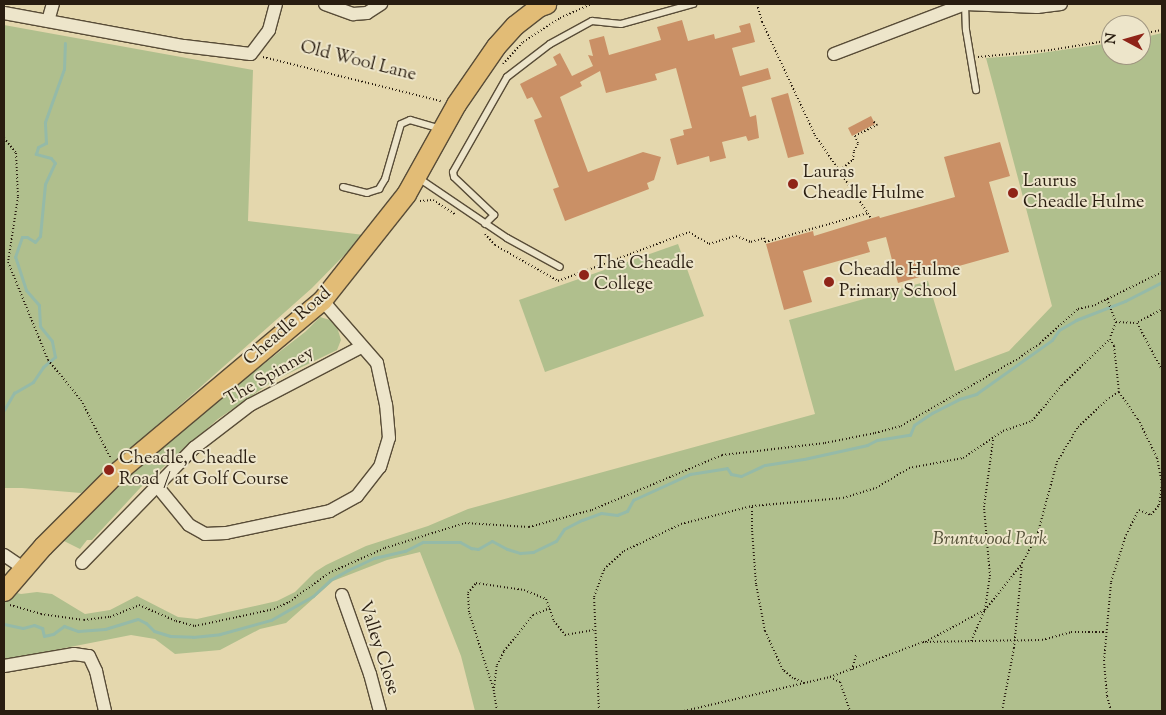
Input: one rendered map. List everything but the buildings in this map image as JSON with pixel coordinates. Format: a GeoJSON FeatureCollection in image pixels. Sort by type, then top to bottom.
{"type":"FeatureCollection","features":[{"type":"Feature","properties":{"kind":"main road","name":"Cheadle Road"},"geometry":{"type":"LineString","coordinates":[[4,591],[23,568],[117,472],[322,300],[393,212],[422,180],[442,129],[456,104],[496,46],[515,25],[538,7],[546,4]]}},
{"type":"Feature","properties":{"kind":"street"},"geometry":{"type":"LineString","coordinates":[[48,21],[53,4]]}},
{"type":"Feature","properties":{"kind":"street"},"geometry":{"type":"LineString","coordinates":[[4,14],[184,46],[251,54],[269,30],[276,4]]}},
{"type":"Feature","properties":{"kind":"street"},"geometry":{"type":"LineString","coordinates":[[325,4],[353,14],[367,14],[382,4]]}},
{"type":"Feature","properties":{"kind":"street"},"geometry":{"type":"LineString","coordinates":[[834,54],[965,4],[1061,4]]}},
{"type":"Feature","properties":{"kind":"street"},"geometry":{"type":"LineString","coordinates":[[157,486],[189,525],[205,534],[226,534],[330,511],[357,496],[380,467],[389,438],[386,405],[377,363],[361,347],[322,300]]}},
{"type":"Feature","properties":{"kind":"street","name":"The Spinney"},"geometry":{"type":"LineString","coordinates":[[82,563],[194,448],[250,405],[361,347]]}},
{"type":"Feature","properties":{"kind":"street"},"geometry":{"type":"LineString","coordinates":[[4,555],[23,568]]}},
{"type":"Feature","properties":{"kind":"street","name":"Valley Close"},"geometry":{"type":"LineString","coordinates":[[342,595],[370,674],[380,711]]}},
{"type":"Feature","properties":{"kind":"street"},"geometry":{"type":"LineString","coordinates":[[4,666],[74,654],[89,656],[96,671],[105,711]]}},
{"type":"Feature","properties":{"kind":"lane"},"geometry":{"type":"LineString","coordinates":[[486,224],[494,214],[454,177],[452,172],[507,77],[550,44],[592,21],[621,24],[693,4]]}},
{"type":"Feature","properties":{"kind":"lane"},"geometry":{"type":"LineString","coordinates":[[965,4],[970,57],[976,90]]}},
{"type":"Feature","properties":{"kind":"lane"},"geometry":{"type":"LineString","coordinates":[[342,187],[367,193],[379,189],[385,179],[401,124],[410,120],[442,129]]}},
{"type":"Feature","properties":{"kind":"lane"},"geometry":{"type":"LineString","coordinates":[[422,180],[486,224],[560,267]]}},
{"type":"Feature","properties":{"kind":"path"},"geometry":{"type":"LineString","coordinates":[[501,67],[523,42],[560,18],[590,4]]}},
{"type":"Feature","properties":{"kind":"path"},"geometry":{"type":"LineString","coordinates":[[757,4],[762,22],[816,135],[871,218]]}},
{"type":"Feature","properties":{"kind":"path"},"geometry":{"type":"LineString","coordinates":[[970,57],[1051,50],[1101,42]]}},
{"type":"Feature","properties":{"kind":"path","name":"Old Wool Lane"},"geometry":{"type":"LineString","coordinates":[[251,54],[456,104]]}},
{"type":"Feature","properties":{"kind":"path"},"geometry":{"type":"LineString","coordinates":[[840,170],[853,160],[854,151],[858,144],[855,136],[877,124],[873,121]]}},
{"type":"Feature","properties":{"kind":"path"},"geometry":{"type":"LineString","coordinates":[[4,138],[16,153],[18,197],[8,262],[48,360],[81,400],[117,472]]}},
{"type":"Feature","properties":{"kind":"path"},"geometry":{"type":"LineString","coordinates":[[422,180],[418,201],[433,200],[457,216]]}},
{"type":"Feature","properties":{"kind":"path"},"geometry":{"type":"LineString","coordinates":[[483,232],[495,245],[558,281],[689,232],[710,244],[736,236],[751,242],[764,238],[765,242],[868,213]]}},
{"type":"Feature","properties":{"kind":"path"},"geometry":{"type":"LineString","coordinates":[[4,601],[8,605],[41,614],[84,620],[110,617],[139,605],[176,621],[195,626],[265,611],[289,602],[329,573],[386,548],[465,523],[529,528],[592,510],[722,455],[825,443],[874,434],[901,426],[1016,360],[1040,343],[1078,310],[1107,299],[1162,272]]}},
{"type":"Feature","properties":{"kind":"path"},"geometry":{"type":"LineString","coordinates":[[599,711],[594,598],[604,569],[624,551],[682,524],[752,506],[843,498],[876,488],[909,468],[963,458],[993,440],[1003,431],[1032,421],[1062,385],[1110,339],[1116,322],[1107,299]]}},
{"type":"Feature","properties":{"kind":"path"},"geometry":{"type":"LineString","coordinates":[[1116,322],[1138,323],[1162,309]]}},
{"type":"Feature","properties":{"kind":"path"},"geometry":{"type":"LineString","coordinates":[[1138,323],[1162,370]]}},
{"type":"Feature","properties":{"kind":"path"},"geometry":{"type":"LineString","coordinates":[[1110,339],[1114,346],[1119,392],[1138,419],[1157,458],[1162,484],[1159,506],[1151,515],[1139,510],[1126,535],[1110,582],[1104,662],[1107,696],[1111,711]]}},
{"type":"Feature","properties":{"kind":"path"},"geometry":{"type":"LineString","coordinates":[[684,711],[830,677],[852,670],[923,642],[984,610],[1022,564],[1037,536],[1057,462],[1068,442],[1088,416],[1119,392]]}},
{"type":"Feature","properties":{"kind":"path"},"geometry":{"type":"LineString","coordinates":[[972,640],[984,610],[990,576],[984,506],[993,440]]}},
{"type":"Feature","properties":{"kind":"path"},"geometry":{"type":"LineString","coordinates":[[752,506],[756,584],[765,631],[783,670],[805,683]]}},
{"type":"Feature","properties":{"kind":"path"},"geometry":{"type":"LineString","coordinates":[[1002,711],[1014,640],[1022,564]]}},
{"type":"Feature","properties":{"kind":"path"},"geometry":{"type":"LineString","coordinates":[[497,711],[494,690],[469,612],[468,592],[476,583],[524,590],[546,599],[554,621],[565,636],[594,630]]}},
{"type":"Feature","properties":{"kind":"path"},"geometry":{"type":"LineString","coordinates":[[494,690],[497,665],[504,650],[533,616],[550,608]]}},
{"type":"Feature","properties":{"kind":"path"},"geometry":{"type":"LineString","coordinates":[[923,642],[1042,640],[1071,632],[1106,632]]}},
{"type":"Feature","properties":{"kind":"path"},"geometry":{"type":"LineString","coordinates":[[852,670],[856,655]]}},
{"type":"Feature","properties":{"kind":"path"},"geometry":{"type":"LineString","coordinates":[[830,677],[840,682],[850,711]]}},
{"type":"Feature","properties":{"kind":"green space"},"geometry":{"type":"Polygon","coordinates":[[[4,25],[253,70],[248,221],[364,235],[312,288],[81,493],[4,488],[4,25]]]}},
{"type":"Feature","properties":{"kind":"green space","name":"Bruntwood Park"},"geometry":{"type":"Polygon","coordinates":[[[1162,33],[1162,711],[475,711],[461,656],[420,552],[387,560],[333,581],[286,623],[260,629],[220,650],[175,654],[155,639],[131,635],[4,660],[4,603],[13,592],[21,594],[37,592],[52,594],[85,614],[110,610],[137,596],[178,617],[197,619],[277,601],[295,592],[315,572],[326,565],[366,546],[428,526],[468,509],[815,414],[789,320],[928,281],[955,371],[1009,351],[1052,306],[986,58],[1027,55],[1101,44],[1101,65],[1151,65],[1151,36],[1162,33]]]}},
{"type":"Feature","properties":{"kind":"green space"},"geometry":{"type":"Polygon","coordinates":[[[678,244],[704,316],[545,372],[519,300],[678,244]]]}},
{"type":"Feature","properties":{"kind":"green space"},"geometry":{"type":"Polygon","coordinates":[[[320,317],[330,320],[337,327],[341,340],[337,350],[275,380],[218,419],[141,487],[92,540],[87,540],[80,549],[62,540],[129,477],[247,377],[305,332],[320,317]]]}},
{"type":"Feature","properties":{"kind":"waterway"},"geometry":{"type":"LineString","coordinates":[[4,410],[14,393],[33,382],[43,367],[55,357],[52,341],[40,326],[39,305],[26,290],[15,257],[22,237],[27,237],[35,242],[40,236],[45,184],[55,163],[51,158],[36,154],[38,147],[46,143],[45,122],[64,69],[65,43]]}},
{"type":"Feature","properties":{"kind":"waterway"},"geometry":{"type":"LineString","coordinates":[[4,624],[23,628],[34,625],[42,628],[44,636],[53,634],[64,626],[78,631],[105,629],[138,619],[146,623],[154,631],[170,636],[193,637],[220,634],[271,620],[313,596],[330,580],[348,570],[374,558],[405,551],[423,542],[460,542],[471,548],[478,549],[492,541],[520,553],[533,552],[556,541],[564,529],[582,520],[601,513],[617,515],[627,511],[633,500],[690,474],[727,468],[731,474],[741,476],[765,465],[804,459],[867,445],[877,440],[910,435],[914,425],[959,399],[976,394],[1052,340],[1059,330],[1076,320],[1125,301],[1162,282]]}},
{"type":"Feature","properties":{"kind":"place","name":"Lauras Cheadle Hulme"},"geometry":{"type":"Point","coordinates":[793,184]}},
{"type":"Feature","properties":{"kind":"place","name":"Laurus Cheadle Hulme"},"geometry":{"type":"Point","coordinates":[1013,193]}},
{"type":"Feature","properties":{"kind":"place","name":"The Cheadle College"},"geometry":{"type":"Point","coordinates":[584,275]}},
{"type":"Feature","properties":{"kind":"place","name":"Cheadle Hulme Primary School"},"geometry":{"type":"Point","coordinates":[829,282]}},
{"type":"Feature","properties":{"kind":"place","name":"Cheadle, Cheadle Road / at Golf Course"},"geometry":{"type":"Point","coordinates":[109,470]}}]}
